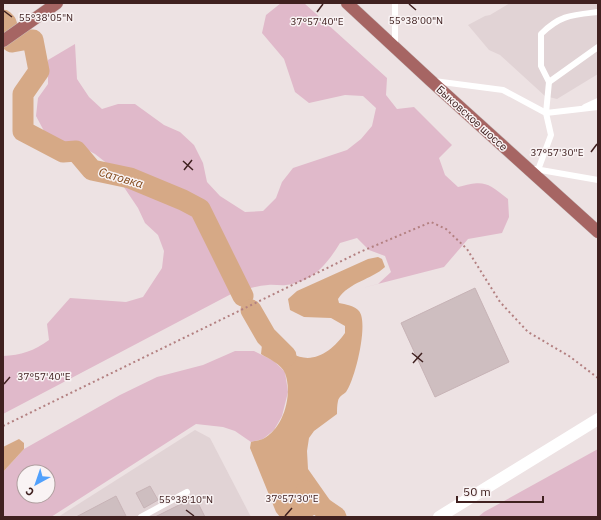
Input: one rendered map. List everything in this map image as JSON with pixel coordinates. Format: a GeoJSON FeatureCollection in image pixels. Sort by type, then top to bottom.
{"type":"FeatureCollection","features":[{"type":"Feature","properties":{"kind":"main road"},"geometry":{"type":"LineString","coordinates":[[3,41],[57,3]]}},
{"type":"Feature","properties":{"kind":"main road","name":"Быковское шоссе"},"geometry":{"type":"LineString","coordinates":[[347,3],[430,80],[533,169],[598,232]]}},
{"type":"Feature","properties":{"kind":"street"},"geometry":{"type":"LineString","coordinates":[[439,517],[598,419]]}},
{"type":"Feature","properties":{"kind":"lane"},"geometry":{"type":"LineString","coordinates":[[395,3],[395,48]]}},
{"type":"Feature","properties":{"kind":"lane"},"geometry":{"type":"LineString","coordinates":[[598,12],[569,15],[552,23],[541,34],[541,66],[550,82],[546,113],[551,135],[533,169],[598,180]]}},
{"type":"Feature","properties":{"kind":"lane"},"geometry":{"type":"LineString","coordinates":[[550,82],[598,46]]}},
{"type":"Feature","properties":{"kind":"lane"},"geometry":{"type":"LineString","coordinates":[[430,80],[502,90],[546,113],[598,107]]}},
{"type":"Feature","properties":{"kind":"lane"},"geometry":{"type":"LineString","coordinates":[[580,109],[598,101]]}},
{"type":"Feature","properties":{"kind":"lane"},"geometry":{"type":"LineString","coordinates":[[141,517],[187,492]]}},
{"type":"Feature","properties":{"kind":"path"},"geometry":{"type":"LineString","coordinates":[[3,426],[360,252],[430,222],[446,229],[467,249],[500,302],[528,332],[569,356],[598,378]]}},
{"type":"Feature","properties":{"kind":"shaded area"},"geometry":{"type":"Polygon","coordinates":[[[281,3],[304,3],[387,78],[386,95],[397,109],[414,107],[452,145],[439,158],[445,175],[458,187],[480,183],[485,184],[495,189],[508,199],[509,217],[502,233],[468,239],[444,267],[378,284],[391,272],[385,256],[369,250],[357,238],[340,243],[330,258],[312,276],[296,283],[286,285],[264,285],[235,292],[3,414],[3,356],[27,352],[49,340],[47,324],[70,298],[126,302],[143,297],[162,268],[164,251],[158,235],[145,223],[138,208],[109,165],[95,154],[80,146],[58,142],[44,131],[36,116],[38,98],[48,84],[48,60],[75,44],[77,79],[89,97],[102,109],[118,104],[135,104],[164,125],[180,132],[194,145],[203,163],[207,182],[220,196],[245,212],[263,211],[276,198],[282,182],[293,168],[347,150],[361,139],[372,126],[376,108],[363,96],[345,95],[309,103],[295,92],[284,59],[262,33],[266,15],[281,3]]]}},
{"type":"Feature","properties":{"kind":"shaded area"},"geometry":{"type":"Polygon","coordinates":[[[510,3],[598,3],[598,74],[557,99],[545,96],[500,55],[489,50],[468,25],[490,15],[510,3]]]}},
{"type":"Feature","properties":{"kind":"shaded area"},"geometry":{"type":"Polygon","coordinates":[[[378,257],[382,259],[385,267],[348,289],[338,299],[339,303],[357,309],[362,317],[362,339],[360,352],[350,386],[339,399],[337,414],[314,431],[309,438],[307,451],[308,469],[334,506],[333,510],[317,513],[311,517],[280,517],[276,512],[250,448],[251,442],[263,439],[276,427],[285,410],[287,400],[288,391],[285,373],[278,364],[261,354],[262,345],[266,336],[274,339],[288,351],[299,357],[314,357],[328,351],[345,333],[345,326],[331,318],[304,317],[290,310],[288,299],[297,291],[368,259],[378,257]]]}},
{"type":"Feature","properties":{"kind":"shaded area"},"geometry":{"type":"Polygon","coordinates":[[[235,351],[254,351],[274,361],[285,372],[288,392],[282,416],[274,430],[263,439],[251,442],[235,431],[223,427],[196,424],[51,517],[3,517],[3,472],[24,449],[120,395],[157,377],[203,365],[235,351]]]}},
{"type":"Feature","properties":{"kind":"shaded area"},"geometry":{"type":"Polygon","coordinates":[[[195,430],[210,438],[251,517],[58,517],[195,430]]]}},
{"type":"Feature","properties":{"kind":"shaded area"},"geometry":{"type":"Polygon","coordinates":[[[19,439],[24,443],[24,449],[3,472],[3,447],[19,439]]]}},
{"type":"Feature","properties":{"kind":"shaded area"},"geometry":{"type":"Polygon","coordinates":[[[598,449],[598,517],[478,517],[484,512],[598,449]]]}},
{"type":"Feature","properties":{"kind":"building"},"geometry":{"type":"Polygon","coordinates":[[[475,288],[509,362],[435,397],[401,323],[475,288]]]}},
{"type":"Feature","properties":{"kind":"building"},"geometry":{"type":"Polygon","coordinates":[[[150,486],[158,500],[144,508],[136,493],[150,486]]]}},
{"type":"Feature","properties":{"kind":"building"},"geometry":{"type":"Polygon","coordinates":[[[116,496],[126,516],[76,517],[116,496]]]}},
{"type":"Feature","properties":{"kind":"building"},"geometry":{"type":"Polygon","coordinates":[[[195,497],[205,517],[155,517],[195,497]]]}},
{"type":"Feature","properties":{"kind":"waterway","name":"Сатовка"},"geometry":{"type":"LineString","coordinates":[[3,20],[6,23],[12,42],[33,40],[39,71],[23,94],[23,131],[63,152],[76,151],[92,170],[130,178],[183,200],[200,209],[243,296]]}},
{"type":"Feature","properties":{"kind":"waterway","name":"Сатовка"},"geometry":{"type":"LineString","coordinates":[[251,310],[266,336],[286,356]]}},
{"type":"Feature","properties":{"kind":"waterway","name":"Сатовка"},"geometry":{"type":"LineString","coordinates":[[306,491],[317,504],[336,517]]}}]}
